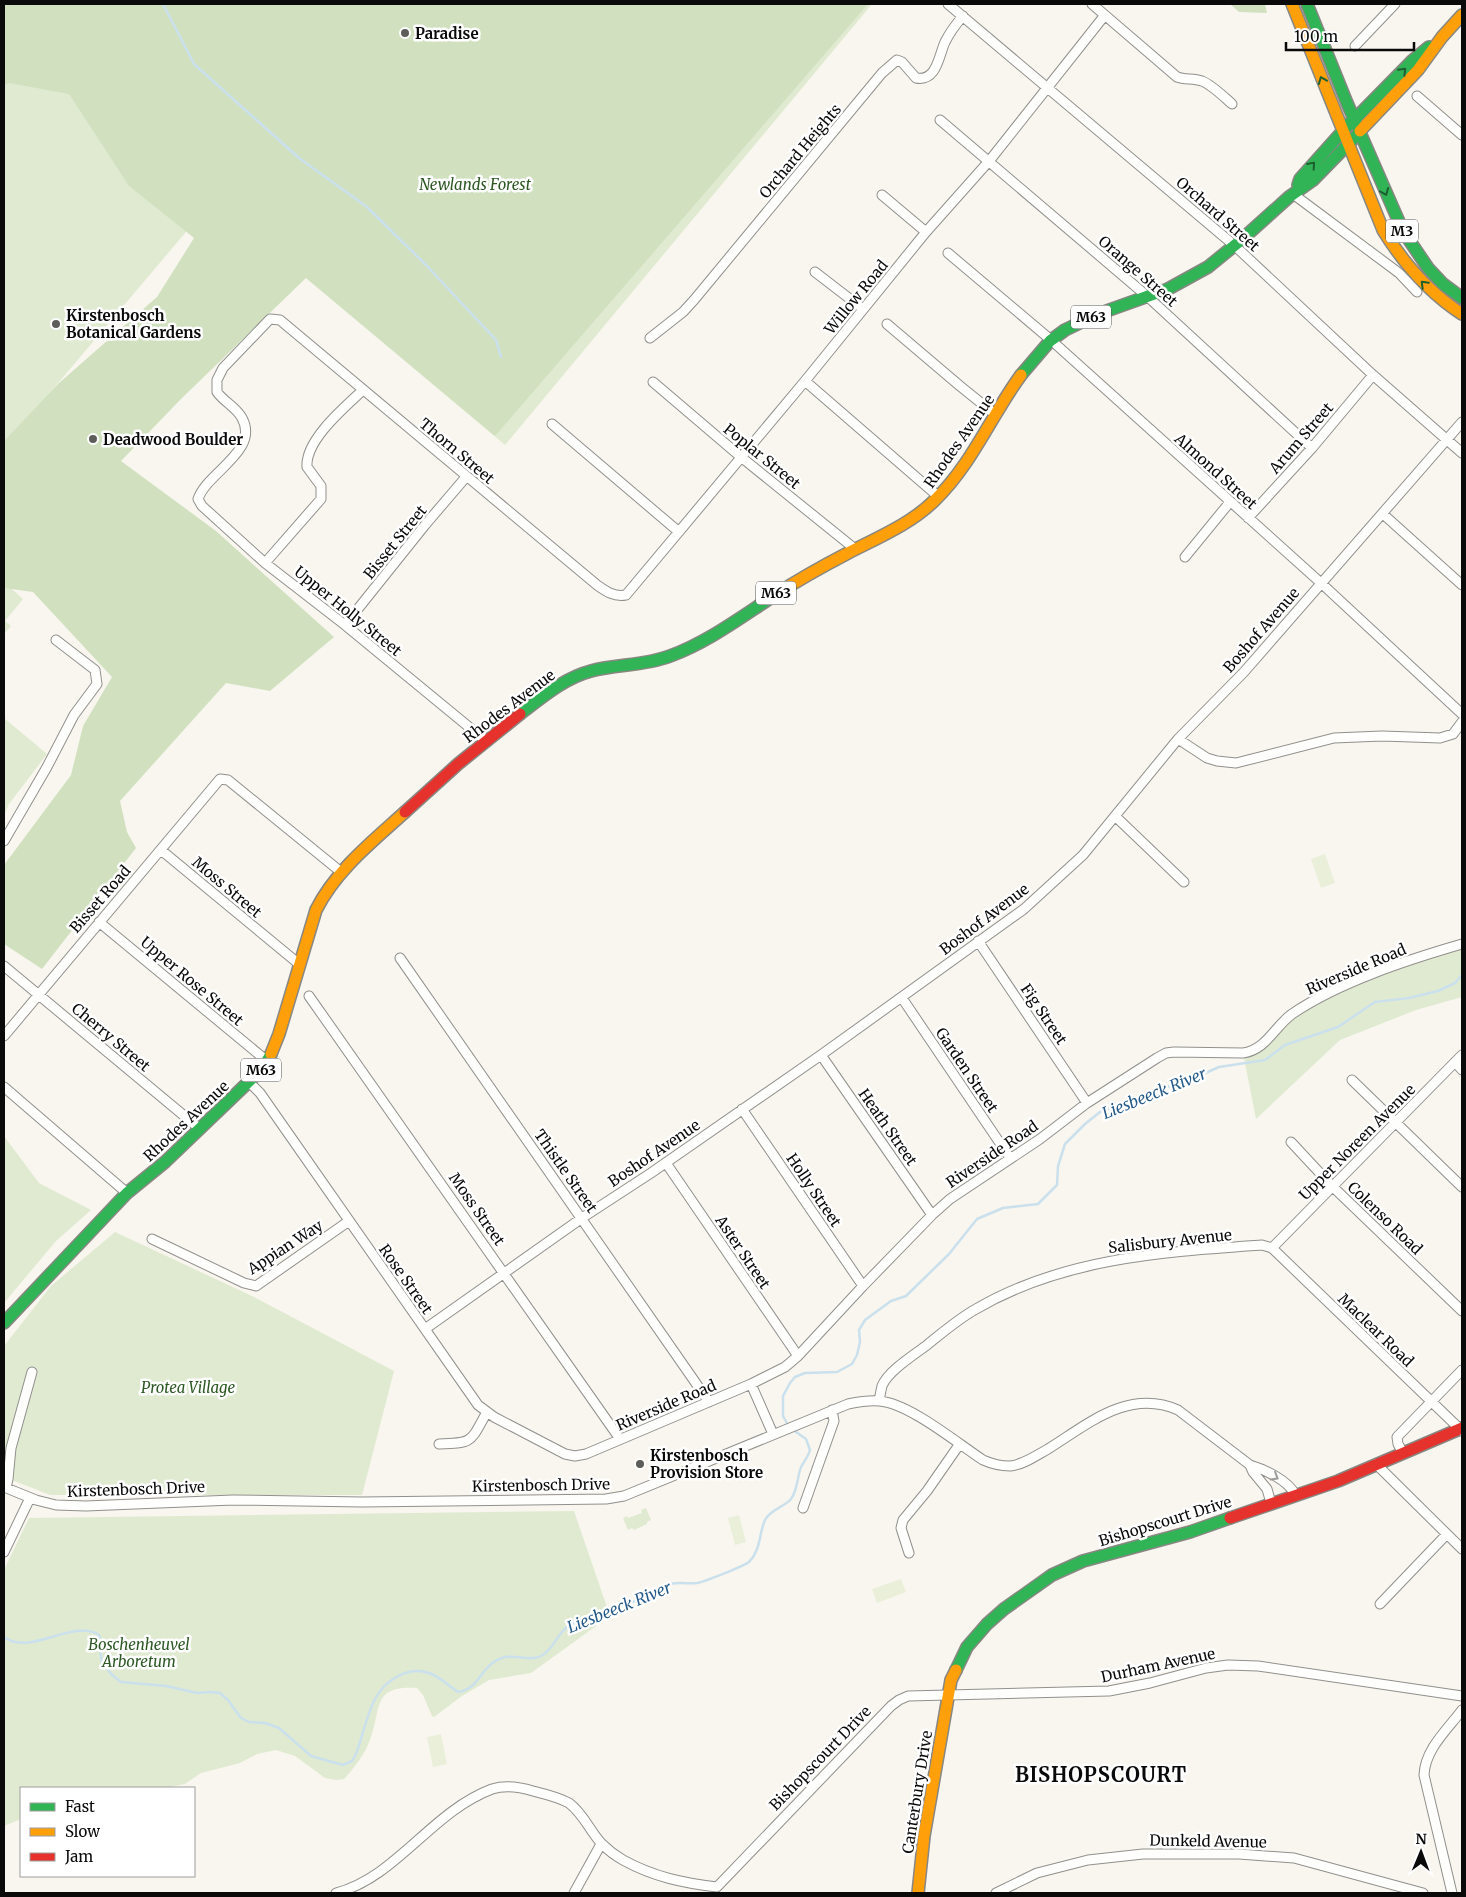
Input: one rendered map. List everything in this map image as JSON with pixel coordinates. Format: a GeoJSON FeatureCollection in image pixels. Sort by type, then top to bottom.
{"type":"FeatureCollection","features":[{"type":"Feature","properties":{"kind":"main road","name":"M3"},"geometry":{"type":"LineString","coordinates":[[1292,4],[1383,230],[1394,249],[1411,271],[1431,291],[1462,314]]}},
{"type":"Feature","properties":{"kind":"main road","name":"M3"},"geometry":{"type":"LineString","coordinates":[[1307,4],[1386,196],[1407,240],[1431,272],[1462,298]]}},
{"type":"Feature","properties":{"kind":"main road","name":"M63"},"geometry":{"type":"LineString","coordinates":[[1360,131],[1418,70],[1442,37],[1462,14]]}},
{"type":"Feature","properties":{"kind":"main road","name":"M63"},"geometry":{"type":"LineString","coordinates":[[1354,120],[1412,61],[1442,37]]}},
{"type":"Feature","properties":{"kind":"main road","name":"Rhodes Avenue"},"geometry":{"type":"LineString","coordinates":[[1292,194],[1300,179],[1354,120]]}},
{"type":"Feature","properties":{"kind":"main road","name":"Rhodes Avenue"},"geometry":{"type":"LineString","coordinates":[[4,1323],[127,1193],[165,1162],[200,1129],[249,1082],[267,1061],[279,1034],[316,910],[324,894],[341,872],[437,783],[532,704],[575,677],[592,670],[643,664],[676,654],[750,613],[782,589],[820,566],[914,517],[938,497],[962,467],[1030,364],[1052,340],[1063,331],[1092,317],[1188,280],[1209,267],[1292,194],[1306,186],[1360,131]]}},
{"type":"Feature","properties":{"kind":"main road","name":"Bishopscourt Drive"},"geometry":{"type":"LineString","coordinates":[[948,1695],[951,1680],[959,1661],[976,1636],[1004,1609],[1052,1575],[1083,1561],[1190,1532],[1271,1502],[1338,1481],[1462,1429]]}},
{"type":"Feature","properties":{"kind":"main road","name":"Canterbury Drive"},"geometry":{"type":"LineString","coordinates":[[918,1893],[924,1836],[948,1695]]}},
{"type":"Feature","properties":{"kind":"street","name":"Orchard Street"},"geometry":{"type":"LineString","coordinates":[[948,4],[1235,246],[1373,375],[1462,453]]}},
{"type":"Feature","properties":{"kind":"street"},"geometry":{"type":"LineString","coordinates":[[1092,4],[1181,79],[1202,81],[1232,104]]}},
{"type":"Feature","properties":{"kind":"street"},"geometry":{"type":"LineString","coordinates":[[1355,46],[1395,4]]}},
{"type":"Feature","properties":{"kind":"street","name":"Willow Road"},"geometry":{"type":"LineString","coordinates":[[626,594],[805,381],[926,232],[990,160],[1105,15]]}},
{"type":"Feature","properties":{"kind":"street","name":"Orchard Heights"},"geometry":{"type":"LineString","coordinates":[[650,338],[683,312],[694,300],[882,73],[897,60],[902,62],[916,78],[928,76],[936,67],[947,38],[963,16]]}},
{"type":"Feature","properties":{"kind":"street"},"geometry":{"type":"LineString","coordinates":[[1417,96],[1462,134]]}},
{"type":"Feature","properties":{"kind":"street","name":"Orange Street"},"geometry":{"type":"LineString","coordinates":[[940,120],[990,160],[1148,297],[1312,448]]}},
{"type":"Feature","properties":{"kind":"street"},"geometry":{"type":"LineString","coordinates":[[882,194],[926,232]]}},
{"type":"Feature","properties":{"kind":"street"},"geometry":{"type":"LineString","coordinates":[[1292,194],[1399,273],[1417,292]]}},
{"type":"Feature","properties":{"kind":"street","name":"Almond Street"},"geometry":{"type":"LineString","coordinates":[[948,253],[1052,340],[1321,583],[1462,714]]}},
{"type":"Feature","properties":{"kind":"street"},"geometry":{"type":"LineString","coordinates":[[815,272],[863,309]]}},
{"type":"Feature","properties":{"kind":"street","name":"Thorn Street"},"geometry":{"type":"LineString","coordinates":[[198,499],[201,490],[207,482],[233,459],[243,442],[246,432],[244,422],[238,412],[217,392],[217,380],[223,368],[265,323],[275,318],[280,320],[607,593],[614,595],[626,594]]}},
{"type":"Feature","properties":{"kind":"street"},"geometry":{"type":"LineString","coordinates":[[887,324],[996,415]]}},
{"type":"Feature","properties":{"kind":"street","name":"Arum Street"},"geometry":{"type":"LineString","coordinates":[[1248,518],[1312,448],[1373,375]]}},
{"type":"Feature","properties":{"kind":"street"},"geometry":{"type":"LineString","coordinates":[[805,381],[938,497]]}},
{"type":"Feature","properties":{"kind":"street","name":"Poplar Street"},"geometry":{"type":"LineString","coordinates":[[653,382],[740,457],[855,549]]}},
{"type":"Feature","properties":{"kind":"street"},"geometry":{"type":"LineString","coordinates":[[265,563],[321,499],[321,486],[307,467],[308,456],[332,419],[363,390]]}},
{"type":"Feature","properties":{"kind":"street","name":"Boshof Avenue"},"geometry":{"type":"LineString","coordinates":[[425,1329],[582,1218],[666,1163],[821,1055],[1024,910],[1082,855],[1178,739],[1244,672],[1462,422]]}},
{"type":"Feature","properties":{"kind":"street"},"geometry":{"type":"LineString","coordinates":[[552,424],[679,532]]}},
{"type":"Feature","properties":{"kind":"street","name":"Bisset Street"},"geometry":{"type":"LineString","coordinates":[[345,625],[466,477]]}},
{"type":"Feature","properties":{"kind":"street","name":"Upper Holly Street"},"geometry":{"type":"LineString","coordinates":[[198,499],[208,513],[265,563],[345,625],[486,741]]}},
{"type":"Feature","properties":{"kind":"street"},"geometry":{"type":"LineString","coordinates":[[1185,557],[1230,502]]}},
{"type":"Feature","properties":{"kind":"street"},"geometry":{"type":"LineString","coordinates":[[1383,514],[1462,585]]}},
{"type":"Feature","properties":{"kind":"street"},"geometry":{"type":"LineString","coordinates":[[4,841],[47,767],[74,715],[97,684],[95,670],[56,640]]}},
{"type":"Feature","properties":{"kind":"street"},"geometry":{"type":"LineString","coordinates":[[1178,739],[1207,758],[1236,763],[1334,738],[1382,736],[1440,738],[1453,734],[1462,722]]}},
{"type":"Feature","properties":{"kind":"street","name":"Bisset Road"},"geometry":{"type":"LineString","coordinates":[[4,1036],[218,780],[228,780],[341,872]]}},
{"type":"Feature","properties":{"kind":"street"},"geometry":{"type":"LineString","coordinates":[[1115,816],[1184,882]]}},
{"type":"Feature","properties":{"kind":"street","name":"Moss Street"},"geometry":{"type":"LineString","coordinates":[[161,850],[300,964]]}},
{"type":"Feature","properties":{"kind":"street","name":"Upper Rose Street"},"geometry":{"type":"LineString","coordinates":[[99,922],[267,1061]]}},
{"type":"Feature","properties":{"kind":"street","name":"Fig Street"},"geometry":{"type":"LineString","coordinates":[[978,942],[1087,1103]]}},
{"type":"Feature","properties":{"kind":"street","name":"Riverside Road"},"geometry":{"type":"LineString","coordinates":[[572,1456],[586,1454],[620,1440],[751,1384],[779,1370],[798,1356],[932,1214],[950,1198],[1040,1139],[1087,1103],[1166,1053],[1252,1052],[1261,1047],[1279,1025],[1314,1001],[1408,960],[1462,944]]}},
{"type":"Feature","properties":{"kind":"street","name":"Thistle Street"},"geometry":{"type":"LineString","coordinates":[[400,958],[709,1402]]}},
{"type":"Feature","properties":{"kind":"street","name":"Cherry Street"},"geometry":{"type":"LineString","coordinates":[[4,966],[200,1129]]}},
{"type":"Feature","properties":{"kind":"street","name":"Moss Street"},"geometry":{"type":"LineString","coordinates":[[310,996],[620,1440]]}},
{"type":"Feature","properties":{"kind":"street","name":"Garden Street"},"geometry":{"type":"LineString","coordinates":[[902,998],[1010,1158]]}},
{"type":"Feature","properties":{"kind":"street","name":"Heath Street"},"geometry":{"type":"LineString","coordinates":[[821,1055],[932,1214]]}},
{"type":"Feature","properties":{"kind":"street","name":"Upper Noreen Avenue"},"geometry":{"type":"LineString","coordinates":[[1272,1248],[1462,1055]]}},
{"type":"Feature","properties":{"kind":"street"},"geometry":{"type":"LineString","coordinates":[[1455,1062],[1462,1070]]}},
{"type":"Feature","properties":{"kind":"street"},"geometry":{"type":"LineString","coordinates":[[1352,1080],[1462,1187]]}},
{"type":"Feature","properties":{"kind":"street","name":"Rose Street"},"geometry":{"type":"LineString","coordinates":[[249,1082],[260,1094],[475,1402],[487,1412],[572,1456]]}},
{"type":"Feature","properties":{"kind":"street"},"geometry":{"type":"LineString","coordinates":[[4,1088],[127,1193]]}},
{"type":"Feature","properties":{"kind":"street","name":"Holly Street"},"geometry":{"type":"LineString","coordinates":[[742,1109],[863,1286]]}},
{"type":"Feature","properties":{"kind":"street","name":"Colenso Road"},"geometry":{"type":"LineString","coordinates":[[1291,1142],[1332,1186],[1462,1311]]}},
{"type":"Feature","properties":{"kind":"street","name":"Aster Street"},"geometry":{"type":"LineString","coordinates":[[666,1163],[798,1356]]}},
{"type":"Feature","properties":{"kind":"street","name":"Appian Way"},"geometry":{"type":"LineString","coordinates":[[152,1239],[244,1283],[256,1286],[349,1221]]}},
{"type":"Feature","properties":{"kind":"street","name":"Salisbury Avenue"},"geometry":{"type":"LineString","coordinates":[[879,1401],[883,1384],[894,1371],[976,1309],[1018,1289],[1065,1271],[1107,1261],[1150,1254],[1262,1245],[1272,1248]]}},
{"type":"Feature","properties":{"kind":"street","name":"Maclear Road"},"geometry":{"type":"LineString","coordinates":[[1272,1248],[1462,1429]]}},
{"type":"Feature","properties":{"kind":"street"},"geometry":{"type":"LineString","coordinates":[[1403,1453],[1398,1444],[1397,1437],[1462,1370]]}},
{"type":"Feature","properties":{"kind":"street"},"geometry":{"type":"LineString","coordinates":[[5,1488],[8,1479],[10,1448],[32,1372]]}},
{"type":"Feature","properties":{"kind":"street"},"geometry":{"type":"LineString","coordinates":[[751,1384],[776,1433]]}},
{"type":"Feature","properties":{"kind":"street","name":"Kirstenbosch Drive"},"geometry":{"type":"LineString","coordinates":[[5,1488],[30,1498],[56,1505],[86,1506],[233,1500],[362,1502],[606,1499],[624,1496],[832,1410],[864,1401],[879,1401],[906,1409],[984,1460],[995,1465],[1010,1466],[1020,1464],[1114,1409],[1135,1403],[1155,1403],[1178,1410],[1250,1465],[1260,1468],[1291,1486],[1295,1494]]}},
{"type":"Feature","properties":{"kind":"street"},"geometry":{"type":"LineString","coordinates":[[803,1508],[834,1421],[832,1410]]}},
{"type":"Feature","properties":{"kind":"street"},"geometry":{"type":"LineString","coordinates":[[439,1444],[463,1443],[470,1440],[487,1412]]}},
{"type":"Feature","properties":{"kind":"street"},"geometry":{"type":"LineString","coordinates":[[909,1553],[901,1528],[903,1520],[927,1491],[959,1445]]}},
{"type":"Feature","properties":{"kind":"street"},"geometry":{"type":"LineString","coordinates":[[1376,1464],[1462,1550]]}},
{"type":"Feature","properties":{"kind":"street","name":"Kirstenbosch Drive"},"geometry":{"type":"LineString","coordinates":[[1250,1465],[1253,1472],[1267,1489],[1271,1502]]}},
{"type":"Feature","properties":{"kind":"street"},"geometry":{"type":"LineString","coordinates":[[4,1552],[30,1498]]}},
{"type":"Feature","properties":{"kind":"street"},"geometry":{"type":"LineString","coordinates":[[1380,1604],[1447,1534]]}},
{"type":"Feature","properties":{"kind":"street","name":"Durham Avenue"},"geometry":{"type":"LineString","coordinates":[[948,1695],[1110,1691],[1150,1683],[1206,1668],[1228,1665],[1258,1666],[1462,1696]]}},
{"type":"Feature","properties":{"kind":"street","name":"Bishopscourt Drive"},"geometry":{"type":"LineString","coordinates":[[336,1893],[365,1882],[386,1868],[426,1832],[468,1801],[493,1789],[510,1786],[550,1795],[569,1804],[584,1818],[601,1844],[623,1860],[656,1876],[717,1890],[891,1706],[908,1696],[948,1695]]}},
{"type":"Feature","properties":{"kind":"street"},"geometry":{"type":"LineString","coordinates":[[1452,1893],[1424,1775],[1428,1755],[1462,1710]]}},
{"type":"Feature","properties":{"kind":"street"},"geometry":{"type":"LineString","coordinates":[[574,1893],[601,1844]]}},
{"type":"Feature","properties":{"kind":"street","name":"Dunkeld Avenue"},"geometry":{"type":"LineString","coordinates":[[996,1893],[1037,1873],[1088,1860],[1142,1854],[1220,1854],[1294,1858],[1423,1893]]}},
{"type":"Feature","properties":{"kind":"green space","name":"Newlands Forest"},"geometry":{"type":"Polygon","coordinates":[[[4,4],[872,4],[505,445],[213,200],[4,447],[4,4]]]}},
{"type":"Feature","properties":{"kind":"green space","name":"Newlands Forest"},"geometry":{"type":"Polygon","coordinates":[[[4,4],[868,4],[495,436],[306,278],[182,398],[121,461],[216,531],[334,637],[270,691],[226,683],[120,801],[127,832],[136,848],[42,969],[4,944],[4,865],[71,775],[83,726],[112,677],[33,592],[4,588],[4,441],[59,383],[157,297],[194,238],[129,186],[69,94],[9,83],[4,85],[4,4]]]}},
{"type":"Feature","properties":{"kind":"green space"},"geometry":{"type":"Polygon","coordinates":[[[1230,4],[1265,4],[1267,13],[1239,12],[1230,4]]]}},
{"type":"Feature","properties":{"kind":"green space"},"geometry":{"type":"Polygon","coordinates":[[[4,582],[23,599],[5,621],[11,626],[4,634],[4,582]]]}},
{"type":"Feature","properties":{"kind":"green space"},"geometry":{"type":"Polygon","coordinates":[[[4,718],[47,754],[9,804],[4,815],[4,718]]]}},
{"type":"Feature","properties":{"kind":"green space"},"geometry":{"type":"Polygon","coordinates":[[[1325,854],[1335,883],[1321,888],[1311,859],[1325,854]]]}},
{"type":"Feature","properties":{"kind":"green space"},"geometry":{"type":"Polygon","coordinates":[[[1462,947],[1462,997],[1416,1010],[1340,1040],[1256,1119],[1244,1058],[1255,1055],[1264,1048],[1283,1025],[1316,1003],[1409,962],[1462,947]]]}},
{"type":"Feature","properties":{"kind":"green space"},"geometry":{"type":"Polygon","coordinates":[[[4,1136],[39,1183],[91,1210],[56,1241],[4,1303],[4,1136]]]}},
{"type":"Feature","properties":{"kind":"green space","name":"Protea Village"},"geometry":{"type":"Polygon","coordinates":[[[115,1232],[252,1296],[394,1371],[362,1495],[50,1495],[4,1477],[4,1346],[51,1286],[115,1232]]]}},
{"type":"Feature","properties":{"kind":"green space"},"geometry":{"type":"Polygon","coordinates":[[[646,1508],[651,1520],[634,1530],[632,1528],[628,1530],[623,1518],[642,1513],[641,1510],[646,1508]]]}},
{"type":"Feature","properties":{"kind":"green space","name":"Boschenheuvel Arboretum"},"geometry":{"type":"Polygon","coordinates":[[[574,1511],[610,1616],[531,1673],[489,1680],[462,1696],[434,1717],[423,1695],[417,1688],[392,1690],[381,1701],[374,1729],[365,1750],[344,1779],[325,1778],[295,1756],[276,1750],[257,1754],[240,1763],[201,1773],[185,1784],[170,1787],[20,1787],[20,1819],[4,1826],[4,1570],[29,1518],[574,1511]]]}},
{"type":"Feature","properties":{"kind":"green space"},"geometry":{"type":"Polygon","coordinates":[[[739,1515],[746,1542],[735,1545],[728,1518],[739,1515]]]}},
{"type":"Feature","properties":{"kind":"green space"},"geometry":{"type":"Polygon","coordinates":[[[901,1579],[906,1592],[877,1603],[872,1589],[901,1579]]]}},
{"type":"Feature","properties":{"kind":"green space"},"geometry":{"type":"Polygon","coordinates":[[[441,1734],[447,1764],[433,1767],[427,1737],[441,1734]]]}},
{"type":"Feature","properties":{"kind":"waterway"},"geometry":{"type":"LineString","coordinates":[[163,4],[194,64],[299,158],[367,207],[427,266],[496,340],[501,357]]}},
{"type":"Feature","properties":{"kind":"waterway","name":"Liesbeeck River"},"geometry":{"type":"LineString","coordinates":[[4,1637],[15,1642],[26,1643],[64,1633],[88,1631],[99,1635],[102,1662],[111,1674],[121,1682],[166,1686],[197,1693],[220,1693],[228,1700],[241,1718],[249,1722],[265,1723],[279,1728],[311,1756],[343,1765],[352,1761],[375,1699],[379,1692],[398,1676],[413,1671],[421,1671],[436,1676],[458,1692],[465,1690],[474,1684],[489,1666],[500,1659],[507,1657],[536,1658],[546,1653],[563,1631],[572,1624],[632,1603],[670,1584],[701,1582],[749,1562],[758,1547],[765,1520],[770,1513],[788,1502],[793,1496],[801,1467],[810,1450],[806,1439],[789,1427],[783,1416],[783,1396],[790,1383],[795,1377],[805,1373],[837,1372],[852,1364],[857,1355],[860,1342],[859,1330],[865,1320],[891,1301],[906,1296],[949,1254],[977,1219],[1003,1208],[1038,1204],[1057,1185],[1058,1166],[1065,1144],[1100,1112],[1119,1103],[1194,1078],[1219,1067],[1265,1060],[1285,1045],[1338,1027],[1375,1002],[1409,998],[1438,991],[1455,983],[1462,975]]}},
{"type":"Feature","properties":{"kind":"traffic: fast"},"geometry":{"type":"LineString","coordinates":[[1307,4],[1347,103],[1403,231],[1428,268],[1443,284],[1462,298]]}},
{"type":"Feature","properties":{"kind":"traffic: fast"},"geometry":{"type":"LineString","coordinates":[[1354,120],[1412,61],[1429,47]]}},
{"type":"Feature","properties":{"kind":"traffic: fast"},"geometry":{"type":"LineString","coordinates":[[1298,185],[1300,179],[1350,123]]}},
{"type":"Feature","properties":{"kind":"traffic: fast"},"geometry":{"type":"LineString","coordinates":[[1021,375],[1050,341],[1065,330],[1098,314],[1168,289],[1208,267],[1289,197],[1313,180],[1356,136]]}},
{"type":"Feature","properties":{"kind":"traffic: fast"},"geometry":{"type":"LineString","coordinates":[[520,714],[553,689],[581,674],[650,662],[698,644],[775,595]]}},
{"type":"Feature","properties":{"kind":"traffic: fast"},"geometry":{"type":"LineString","coordinates":[[4,1323],[127,1193],[165,1162],[262,1069],[271,1054]]}},
{"type":"Feature","properties":{"kind":"traffic: fast"},"geometry":{"type":"LineString","coordinates":[[956,1670],[967,1647],[987,1624],[1004,1609],[1052,1575],[1083,1561],[1190,1532],[1230,1518]]}},
{"type":"Feature","properties":{"kind":"traffic: slow"},"geometry":{"type":"LineString","coordinates":[[1292,4],[1383,230],[1408,266],[1438,296],[1462,314]]}},
{"type":"Feature","properties":{"kind":"traffic: slow"},"geometry":{"type":"LineString","coordinates":[[1360,131],[1418,70],[1442,37],[1462,15]]}},
{"type":"Feature","properties":{"kind":"traffic: slow"},"geometry":{"type":"LineString","coordinates":[[775,595],[820,568],[893,530],[926,509],[960,471],[1021,375]]}},
{"type":"Feature","properties":{"kind":"traffic: slow"},"geometry":{"type":"LineString","coordinates":[[271,1054],[279,1034],[316,910],[324,895],[356,857],[405,812]]}},
{"type":"Feature","properties":{"kind":"traffic: slow"},"geometry":{"type":"LineString","coordinates":[[918,1893],[924,1836],[951,1680],[956,1670]]}},
{"type":"Feature","properties":{"kind":"traffic: jam"},"geometry":{"type":"LineString","coordinates":[[405,812],[458,764],[520,714]]}},
{"type":"Feature","properties":{"kind":"traffic: jam"},"geometry":{"type":"LineString","coordinates":[[1230,1518],[1338,1481],[1462,1428]]}},
{"type":"Feature","properties":{"kind":"place","name":"Paradise"},"geometry":{"type":"Point","coordinates":[405,33]}},
{"type":"Feature","properties":{"kind":"place","name":"Kirstenbosch Botanical Gardens"},"geometry":{"type":"Point","coordinates":[56,324]}},
{"type":"Feature","properties":{"kind":"place","name":"Deadwood Boulder"},"geometry":{"type":"Point","coordinates":[93,439]}},
{"type":"Feature","properties":{"kind":"place","name":"Kirstenbosch Provision Store"},"geometry":{"type":"Point","coordinates":[640,1464]}},
{"type":"Feature","properties":{"kind":"district","name":"BISHOPSCOURT"},"geometry":{"type":"Point","coordinates":[1101,1774]}}]}
